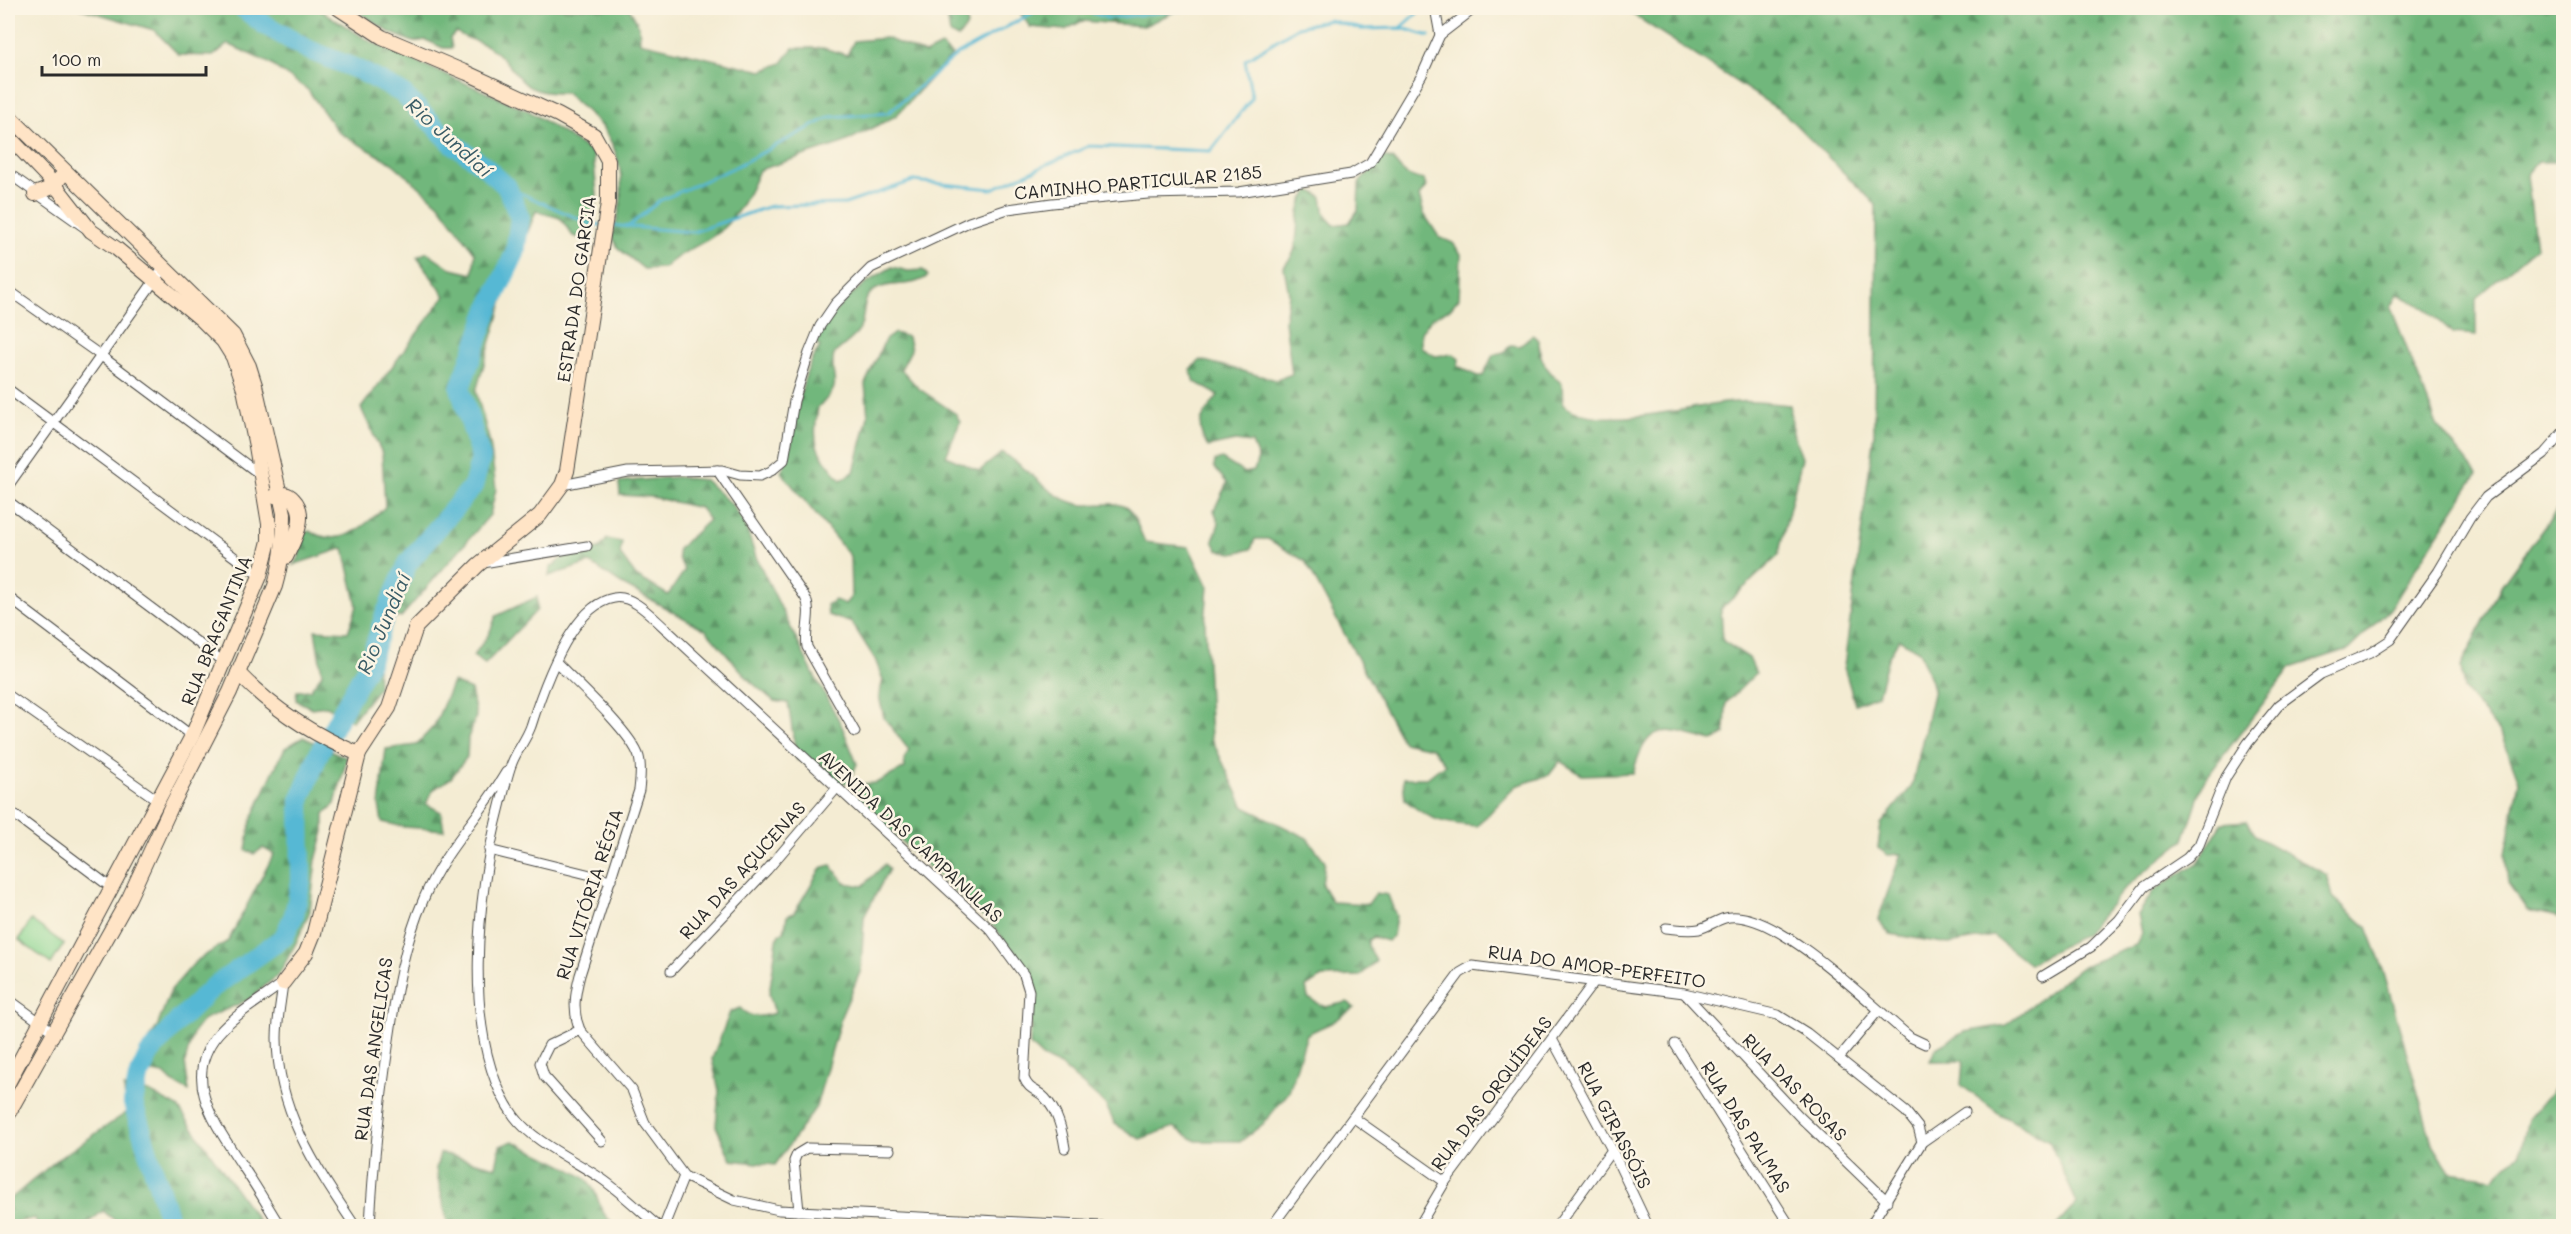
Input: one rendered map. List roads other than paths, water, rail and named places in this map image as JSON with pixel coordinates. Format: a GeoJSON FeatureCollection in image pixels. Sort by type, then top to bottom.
{"type":"FeatureCollection","features":[{"type":"Feature","properties":{"kind":"main road","name":"ESTRADA DO GARCIA"},"geometry":{"type":"LineString","coordinates":[[338,8],[382,37],[558,115],[594,135],[608,160],[608,203],[567,471],[562,485]]}},
{"type":"Feature","properties":{"kind":"main road"},"geometry":{"type":"LineString","coordinates":[[8,115],[106,210],[159,275]]}},
{"type":"Feature","properties":{"kind":"main road","name":"RUA BRAGANTINA"},"geometry":{"type":"LineString","coordinates":[[8,136],[55,185],[91,231],[159,275],[222,323],[242,351],[255,385],[280,494],[284,529],[280,570],[258,631],[234,683],[171,807],[129,898],[8,1114]]}},
{"type":"Feature","properties":{"kind":"main road"},"geometry":{"type":"LineString","coordinates":[[35,194],[55,185],[64,170]]}},
{"type":"Feature","properties":{"kind":"main road"},"geometry":{"type":"LineString","coordinates":[[77,211],[106,210]]}},
{"type":"Feature","properties":{"kind":"main road","name":"RUA BRAGANTINA"},"geometry":{"type":"LineString","coordinates":[[8,1083],[113,889],[156,800],[192,736],[225,663],[260,576],[269,541],[262,476],[244,389],[233,357],[213,330],[159,275]]}},
{"type":"Feature","properties":{"kind":"main road"},"geometry":{"type":"LineString","coordinates":[[256,446],[263,452],[271,453]]}},
{"type":"Feature","properties":{"kind":"main road"},"geometry":{"type":"LineString","coordinates":[[283,983],[306,953],[314,933],[359,754],[389,708],[416,627],[478,565],[540,515],[562,485]]}},
{"type":"Feature","properties":{"kind":"main road"},"geometry":{"type":"LineString","coordinates":[[266,501],[280,494]]}},
{"type":"Feature","properties":{"kind":"main road"},"geometry":{"type":"LineString","coordinates":[[234,683],[264,699],[308,728],[359,754]]}},
{"type":"Feature","properties":{"kind":"main road"},"geometry":{"type":"LineString","coordinates":[[234,683],[264,699]]}},
{"type":"Feature","properties":{"kind":"street"},"geometry":{"type":"LineString","coordinates":[[1435,8],[1440,35]]}},
{"type":"Feature","properties":{"kind":"street","name":"CAMINHO PARTICULAR 2185"},"geometry":{"type":"LineString","coordinates":[[717,470],[760,476],[771,471],[784,460],[794,401],[819,326],[835,304],[871,268],[969,222],[1008,209],[1148,194],[1239,192],[1351,174],[1371,163],[1422,75],[1440,35],[1475,8]]}},
{"type":"Feature","properties":{"kind":"street"},"geometry":{"type":"LineString","coordinates":[[8,173],[91,231]]}},
{"type":"Feature","properties":{"kind":"street"},"geometry":{"type":"LineString","coordinates":[[8,486],[159,275]]}},
{"type":"Feature","properties":{"kind":"street"},"geometry":{"type":"LineString","coordinates":[[8,290],[100,355],[262,476]]}},
{"type":"Feature","properties":{"kind":"street"},"geometry":{"type":"LineString","coordinates":[[8,388],[260,576]]}},
{"type":"Feature","properties":{"kind":"street"},"geometry":{"type":"LineString","coordinates":[[2043,976],[2091,947],[2120,920],[2144,887],[2187,858],[2199,845],[2226,777],[2248,744],[2279,705],[2322,675],[2370,653],[2390,640],[2438,572],[2470,518],[2486,497],[2544,454],[2564,431]]}},
{"type":"Feature","properties":{"kind":"street"},"geometry":{"type":"LineString","coordinates":[[562,485],[628,472],[717,470],[805,597],[809,608],[805,631],[807,646],[855,732]]}},
{"type":"Feature","properties":{"kind":"street"},"geometry":{"type":"LineString","coordinates":[[8,501],[225,663]]}},
{"type":"Feature","properties":{"kind":"street"},"geometry":{"type":"LineString","coordinates":[[478,565],[586,546]]}},
{"type":"Feature","properties":{"kind":"street"},"geometry":{"type":"LineString","coordinates":[[8,597],[192,736]]}},
{"type":"Feature","properties":{"kind":"street","name":"RUA DAS ANGELICAS"},"geometry":{"type":"LineString","coordinates":[[370,1227],[380,1096],[397,982],[406,945],[424,897],[443,862],[492,796],[527,737],[545,681],[574,626],[600,604],[614,597],[629,599]]}},
{"type":"Feature","properties":{"kind":"street","name":"AVENIDA DAS CAMPANULAS"},"geometry":{"type":"LineString","coordinates":[[629,599],[667,630],[836,789],[991,930],[1018,966],[1029,991],[1024,1078],[1028,1088],[1043,1095],[1055,1112],[1065,1148]]}},
{"type":"Feature","properties":{"kind":"street","name":"RUA VITÓRIA RÉGIA"},"geometry":{"type":"LineString","coordinates":[[556,662],[621,730],[639,754],[641,766],[639,790],[574,995],[576,1021],[580,1030]]}},
{"type":"Feature","properties":{"kind":"street"},"geometry":{"type":"LineString","coordinates":[[8,695],[156,800]]}},
{"type":"Feature","properties":{"kind":"street"},"geometry":{"type":"LineString","coordinates":[[512,762],[489,849],[476,970],[490,1066],[515,1116],[543,1141],[604,1180],[658,1227]]}},
{"type":"Feature","properties":{"kind":"street","name":"RUA DAS AÇUCENAS"},"geometry":{"type":"LineString","coordinates":[[671,971],[768,870],[836,789]]}},
{"type":"Feature","properties":{"kind":"street"},"geometry":{"type":"LineString","coordinates":[[8,810],[113,889]]}},
{"type":"Feature","properties":{"kind":"street"},"geometry":{"type":"LineString","coordinates":[[489,849],[610,879]]}},
{"type":"Feature","properties":{"kind":"street"},"geometry":{"type":"LineString","coordinates":[[1666,928],[1687,930],[1700,928],[1731,916],[1766,925],[1808,953],[1910,1037],[1925,1044]]}},
{"type":"Feature","properties":{"kind":"street","name":"RUA DO AMOR-PERFEITO"},"geometry":{"type":"LineString","coordinates":[[1272,1227],[1466,969],[1483,966],[1684,993],[1778,1015],[1792,1022],[1906,1112],[1918,1127],[1922,1142]]}},
{"type":"Feature","properties":{"kind":"street","name":"RUA DAS ORQUÍDEAS"},"geometry":{"type":"LineString","coordinates":[[1419,1227],[1445,1182],[1594,982]]}},
{"type":"Feature","properties":{"kind":"street"},"geometry":{"type":"LineString","coordinates":[[280,1227],[211,1118],[202,1081],[203,1067],[210,1046],[218,1034],[283,983]]}},
{"type":"Feature","properties":{"kind":"street"},"geometry":{"type":"LineString","coordinates":[[283,983],[277,1037],[279,1063],[292,1117],[313,1164],[355,1227]]}},
{"type":"Feature","properties":{"kind":"street","name":"RUA DAS ROSAS"},"geometry":{"type":"LineString","coordinates":[[1684,993],[1799,1116],[1887,1201]]}},
{"type":"Feature","properties":{"kind":"street"},"geometry":{"type":"LineString","coordinates":[[8,999],[55,1033]]}},
{"type":"Feature","properties":{"kind":"street"},"geometry":{"type":"LineString","coordinates":[[1839,1058],[1878,1011]]}},
{"type":"Feature","properties":{"kind":"street"},"geometry":{"type":"LineString","coordinates":[[602,1141],[544,1076],[540,1063],[549,1045],[580,1030],[632,1090],[645,1123],[684,1176],[734,1200],[751,1205],[799,1211],[1102,1227]]}},
{"type":"Feature","properties":{"kind":"street","name":"RUA GIRASSÓIS"},"geometry":{"type":"LineString","coordinates":[[1552,1039],[1612,1150],[1648,1227]]}},
{"type":"Feature","properties":{"kind":"street","name":"RUA DAS PALMAS"},"geometry":{"type":"LineString","coordinates":[[1675,1044],[1790,1227]]}},
{"type":"Feature","properties":{"kind":"street"},"geometry":{"type":"LineString","coordinates":[[1870,1227],[1922,1142],[1965,1112]]}},
{"type":"Feature","properties":{"kind":"street"},"geometry":{"type":"LineString","coordinates":[[1354,1118],[1445,1182]]}},
{"type":"Feature","properties":{"kind":"street"},"geometry":{"type":"LineString","coordinates":[[799,1211],[794,1161],[796,1154],[807,1148],[890,1150]]}},
{"type":"Feature","properties":{"kind":"street"},"geometry":{"type":"LineString","coordinates":[[1557,1227],[1612,1150]]}},
{"type":"Feature","properties":{"kind":"street"},"geometry":{"type":"LineString","coordinates":[[664,1227],[684,1176]]}},
{"type":"Feature","properties":{"kind":"street"},"geometry":{"type":"LineString","coordinates":[[888,1227],[892,1216]]}},
{"type":"Feature","properties":{"kind":"waterway","name":"Rio Jundiaí"},"geometry":{"type":"LineString","coordinates":[[171,1226],[133,1103],[138,1078],[149,1054],[178,1021],[212,988],[284,937],[294,915],[301,881],[300,800],[319,753],[369,663],[385,615],[408,563],[473,486],[481,458],[460,388],[490,306],[515,253],[520,218],[507,187],[483,165],[452,143],[402,93],[359,70],[309,50],[265,25],[243,8]]}},
{"type":"Feature","properties":{"kind":"waterway"},"geometry":{"type":"LineString","coordinates":[[629,226],[659,201],[733,168],[830,117],[888,113],[958,54],[1041,8]]}},
{"type":"Feature","properties":{"kind":"waterway"},"geometry":{"type":"LineString","coordinates":[[1078,8],[1108,18],[1200,8]]}},
{"type":"Feature","properties":{"kind":"waterway"},"geometry":{"type":"LineString","coordinates":[[1402,27],[1423,8]]}},
{"type":"Feature","properties":{"kind":"waterway"},"geometry":{"type":"LineString","coordinates":[[608,225],[693,232],[771,206],[845,204],[913,181],[992,189],[1089,146],[1211,151],[1252,98],[1245,60],[1298,27],[1329,20],[1361,29],[1402,28],[1429,36]]}},
{"type":"Feature","properties":{"kind":"waterway"},"geometry":{"type":"LineString","coordinates":[[507,187],[590,224],[601,225]]}}]}
